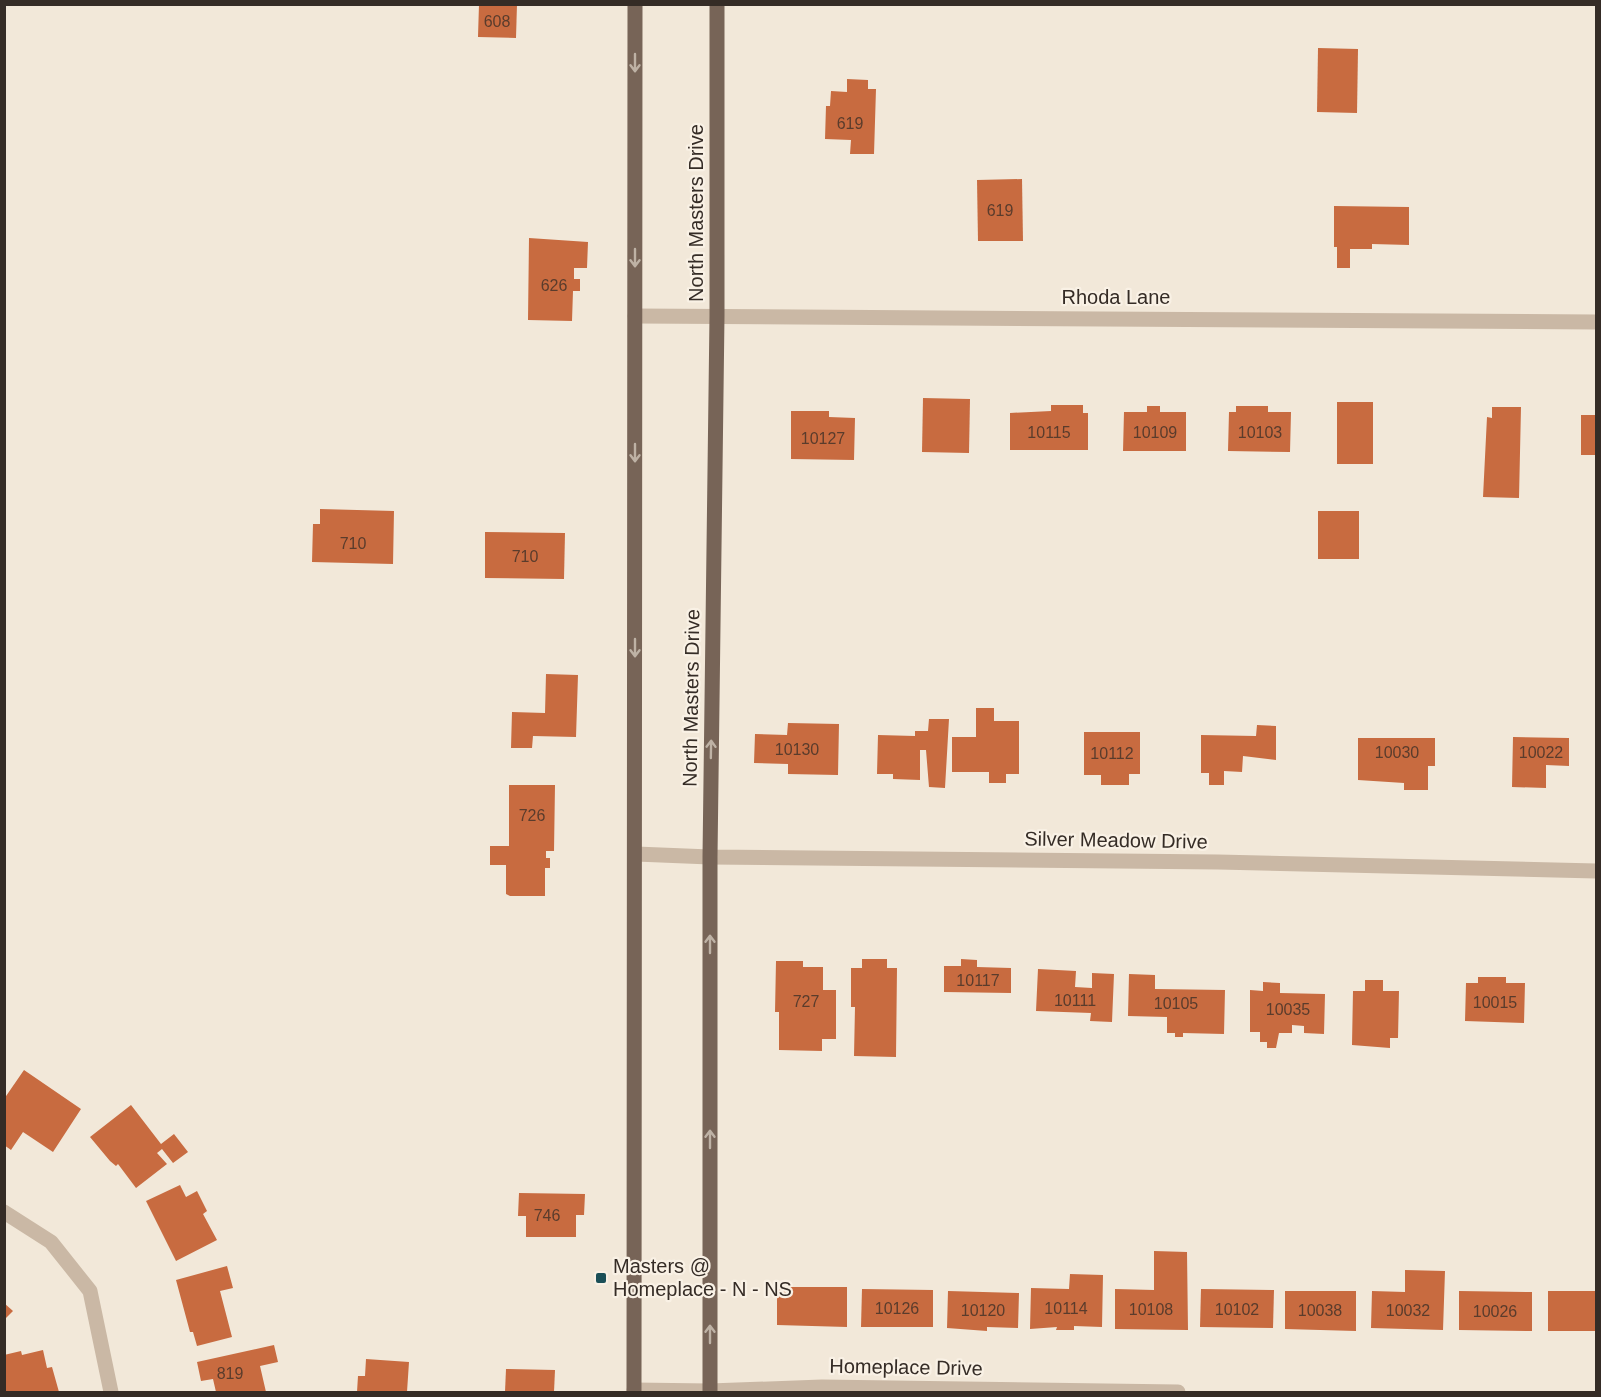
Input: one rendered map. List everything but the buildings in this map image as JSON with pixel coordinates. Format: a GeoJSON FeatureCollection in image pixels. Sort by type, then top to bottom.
{"type":"FeatureCollection","features":[{"type":"Feature","properties":{"kind":"main road"},"geometry":{"type":"LineString","coordinates":[[634,1391],[635,4]]}},
{"type":"Feature","properties":{"kind":"main road","name":"North Masters Drive"},"geometry":{"type":"LineString","coordinates":[[710,1392],[710,857],[717,316],[717,4]]}},
{"type":"Feature","properties":{"kind":"street","name":"Rhoda Lane"},"geometry":{"type":"LineString","coordinates":[[635,316],[1596,322]]}},
{"type":"Feature","properties":{"kind":"street","name":"Silver Meadow Drive"},"geometry":{"type":"LineString","coordinates":[[636,854],[1596,871]]}},
{"type":"Feature","properties":{"kind":"street"},"geometry":{"type":"LineString","coordinates":[[4,1212],[51,1242],[90,1291],[111,1392]]}},
{"type":"Feature","properties":{"kind":"street","name":"Homeplace Drive"},"geometry":{"type":"LineString","coordinates":[[634,1391],[710,1392],[822,1387],[1178,1392]]}},
{"type":"Feature","properties":{"kind":"place","name":"Masters @ Homeplace - N - NS"},"geometry":{"type":"Point","coordinates":[601,1278]}}]}
